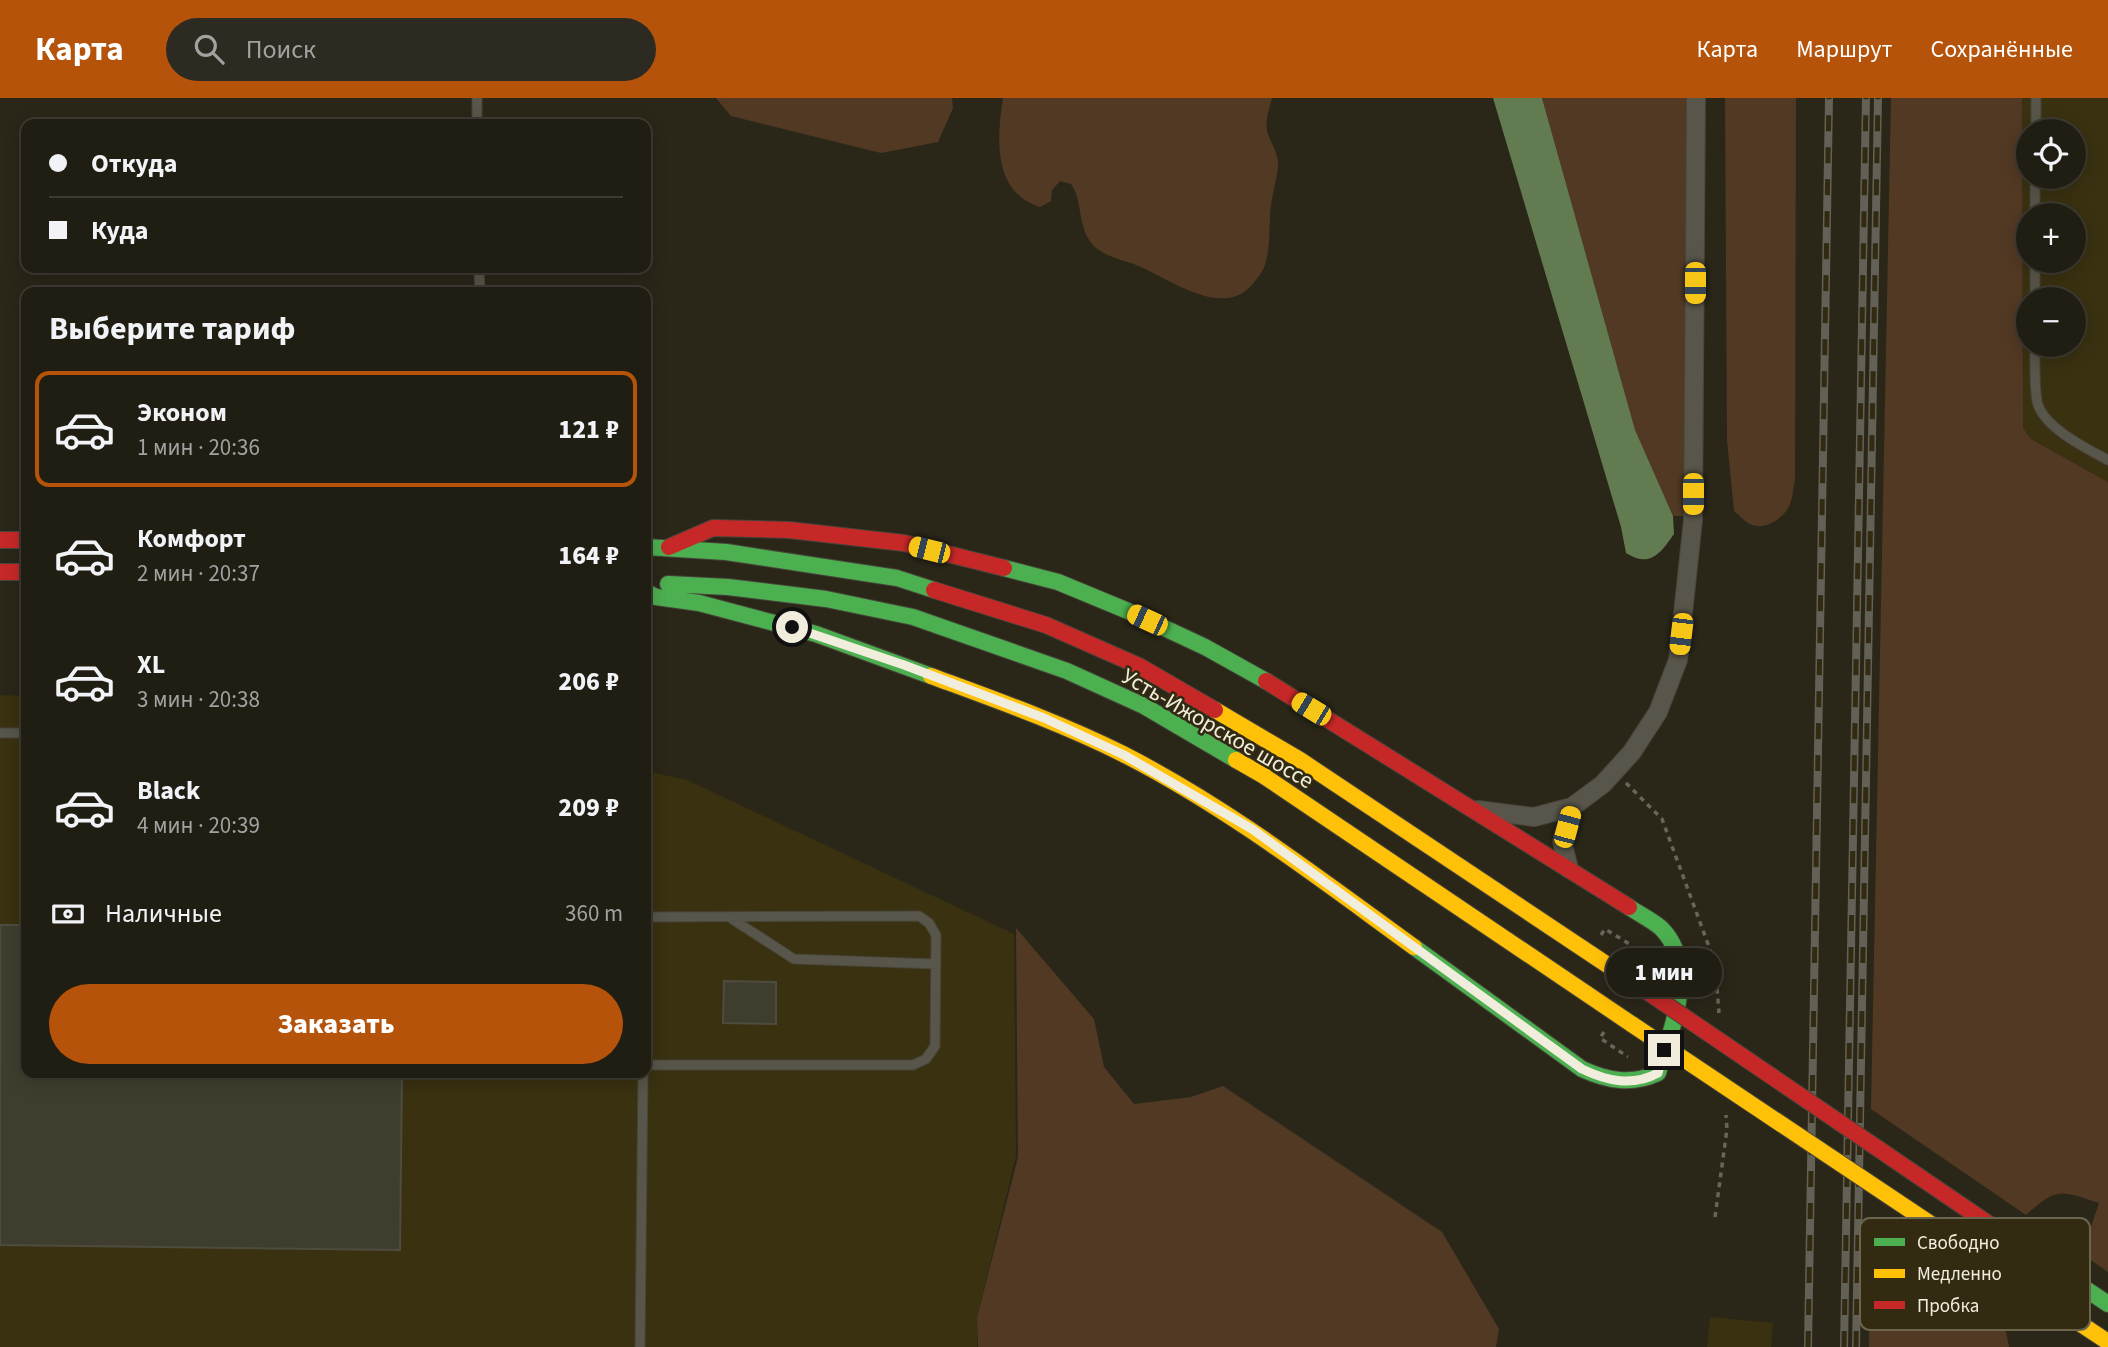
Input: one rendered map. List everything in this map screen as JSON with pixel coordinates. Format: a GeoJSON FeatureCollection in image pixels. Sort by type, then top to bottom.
{"type":"FeatureCollection","features":[{"type":"Feature","properties":{"kind":"street"},"geometry":{"type":"LineString","coordinates":[[1475,810],[1534,817],[1572,807],[1603,784],[1632,752],[1658,712],[1678,660],[1693,520],[1696,98]]}},
{"type":"Feature","properties":{"kind":"street"},"geometry":{"type":"LineString","coordinates":[[651,594],[699,603],[816,634],[1044,718],[1124,755],[1252,829],[1582,1069],[1605,1080],[1647,1079],[1658,1073],[1682,982],[1674,945],[1659,926],[1269,683],[1216,653],[1128,611],[1058,582],[904,543],[814,532],[713,528],[669,547]]}},
{"type":"Feature","properties":{"kind":"street"},"geometry":{"type":"LineString","coordinates":[[0,540],[21,540]]}},
{"type":"Feature","properties":{"kind":"street","name":"Усть-Ижорское шоссе"},"geometry":{"type":"LineString","coordinates":[[651,547],[726,552],[897,578],[1046,625],[1150,673],[1300,760],[1981,1218]]}},
{"type":"Feature","properties":{"kind":"street"},"geometry":{"type":"LineString","coordinates":[[0,572],[21,572]]}},
{"type":"Feature","properties":{"kind":"street","name":"Усть-Ижорское шоссе"},"geometry":{"type":"LineString","coordinates":[[651,582],[728,587],[826,598],[913,617],[1067,671],[1144,706],[1264,776],[1922,1218]]}},
{"type":"Feature","properties":{"kind":"street"},"geometry":{"type":"LineString","coordinates":[[1569,869],[1562,841],[1572,807]]}},
{"type":"Feature","properties":{"kind":"street","name":"Усть-Ижорское шоссе"},"geometry":{"type":"LineString","coordinates":[[2090,1292],[2108,1304]]}},
{"type":"Feature","properties":{"kind":"street","name":"Усть-Ижорское шоссе"},"geometry":{"type":"LineString","coordinates":[[2090,1330],[2108,1342]]}},
{"type":"Feature","properties":{"kind":"lane"},"geometry":{"type":"LineString","coordinates":[[477,98],[477,119]]}},
{"type":"Feature","properties":{"kind":"lane"},"geometry":{"type":"LineString","coordinates":[[2036,98],[2036,119]]}},
{"type":"Feature","properties":{"kind":"lane"},"geometry":{"type":"LineString","coordinates":[[2035,357],[2037,403],[2049,422],[2108,460]]}},
{"type":"Feature","properties":{"kind":"lane"},"geometry":{"type":"LineString","coordinates":[[0,733],[21,733]]}},
{"type":"Feature","properties":{"kind":"lane"},"geometry":{"type":"LineString","coordinates":[[727,916],[794,958],[936,964]]}},
{"type":"Feature","properties":{"kind":"lane"},"geometry":{"type":"LineString","coordinates":[[651,917],[919,916],[929,923],[936,935],[935,1046],[926,1059],[913,1065],[651,1065]]}},
{"type":"Feature","properties":{"kind":"lane"},"geometry":{"type":"LineString","coordinates":[[640,1347],[643,1078]]}},
{"type":"Feature","properties":{"kind":"path"},"geometry":{"type":"LineString","coordinates":[[1605,929],[1631,945]]}},
{"type":"Feature","properties":{"kind":"path"},"geometry":{"type":"LineString","coordinates":[[1600,1038],[1628,1057]]}},
{"type":"Feature","properties":{"kind":"shaded area"},"geometry":{"type":"Polygon","coordinates":[[[716,98],[952,98],[953,108],[938,142],[881,153],[731,116],[716,98]]]}},
{"type":"Feature","properties":{"kind":"shaded area"},"geometry":{"type":"Polygon","coordinates":[[[1003,98],[1272,98],[1267,116],[1267,130],[1278,165],[1270,211],[1268,253],[1261,274],[1239,295],[1226,298],[1197,294],[1095,247],[1085,232],[1078,199],[1071,184],[1060,181],[1052,190],[1051,201],[1040,207],[1024,200],[1013,189],[1001,162],[999,146],[1003,98]]]}},
{"type":"Feature","properties":{"kind":"shaded area"},"geometry":{"type":"Polygon","coordinates":[[[1493,98],[1542,98],[1635,430],[1673,516],[1674,534],[1654,557],[1642,559],[1626,553],[1621,527],[1493,98]]]}},
{"type":"Feature","properties":{"kind":"shaded area"},"geometry":{"type":"Polygon","coordinates":[[[1542,98],[1687,98],[1686,514],[1682,516],[1673,516],[1635,431],[1542,98]]]}},
{"type":"Feature","properties":{"kind":"shaded area"},"geometry":{"type":"Polygon","coordinates":[[[1725,98],[1796,98],[1795,481],[1788,509],[1780,518],[1764,526],[1750,524],[1734,511],[1727,440],[1725,98]]]}},
{"type":"Feature","properties":{"kind":"shaded area"},"geometry":{"type":"Polygon","coordinates":[[[1891,98],[2022,98],[2022,119],[2016,119],[2016,189],[2022,189],[2022,203],[2016,203],[2016,273],[2023,273],[2023,287],[2016,287],[2016,357],[2023,357],[2023,428],[2031,439],[2108,482],[2108,1272],[2090,1260],[2090,1230],[2099,1203],[2076,1195],[2052,1195],[2026,1215],[1871,1109],[1891,98]]]}},
{"type":"Feature","properties":{"kind":"shaded area"},"geometry":{"type":"Polygon","coordinates":[[[2022,98],[2108,98],[2108,482],[2031,439],[2023,428],[2023,357],[2086,357],[2086,287],[2023,287],[2023,273],[2086,273],[2086,203],[2022,203],[2022,189],[2086,189],[2086,119],[2022,119],[2022,98]]]}},
{"type":"Feature","properties":{"kind":"shaded area"},"geometry":{"type":"Polygon","coordinates":[[[0,695],[21,696],[21,1078],[651,1078],[651,772],[687,780],[1014,934],[1016,1156],[977,1318],[977,1347],[0,1347],[0,695]]]}},
{"type":"Feature","properties":{"kind":"shaded area"},"geometry":{"type":"Polygon","coordinates":[[[1016,928],[1094,1019],[1104,1067],[1134,1104],[1191,1097],[1223,1086],[1442,1232],[1499,1329],[1496,1347],[978,1347],[977,1318],[1018,1157],[1016,928]]]}},
{"type":"Feature","properties":{"kind":"shaded area"},"geometry":{"type":"Polygon","coordinates":[[[1710,1317],[1773,1323],[1771,1347],[1707,1347],[1710,1317]]]}},
{"type":"Feature","properties":{"kind":"shaded area"},"geometry":{"type":"Polygon","coordinates":[[[1869,1330],[2006,1330],[2009,1347],[1869,1347],[1869,1330]]]}},
{"type":"Feature","properties":{"kind":"building"},"geometry":{"type":"Polygon","coordinates":[[[0,925],[21,925],[21,1078],[402,1078],[400,1250],[0,1245],[0,925]]]}},
{"type":"Feature","properties":{"kind":"building"},"geometry":{"type":"Polygon","coordinates":[[[724,981],[776,982],[776,1024],[723,1023],[724,981]]]}},
{"type":"Feature","properties":{"kind":"railway"},"geometry":{"type":"LineString","coordinates":[[1808,1347],[1829,98]]}},
{"type":"Feature","properties":{"kind":"railway"},"geometry":{"type":"LineString","coordinates":[[1844,1347],[1866,98]]}},
{"type":"Feature","properties":{"kind":"railway"},"geometry":{"type":"LineString","coordinates":[[1856,1347],[1878,98]]}},
{"type":"Feature","properties":{"kind":"traffic: fast"},"geometry":{"type":"LineString","coordinates":[[651,547],[726,552],[897,578],[934,590]]}},
{"type":"Feature","properties":{"kind":"traffic: fast"},"geometry":{"type":"LineString","coordinates":[[1004,568],[1058,582],[1128,611],[1205,647],[1266,681]]}},
{"type":"Feature","properties":{"kind":"traffic: fast"},"geometry":{"type":"LineString","coordinates":[[668,584],[728,587],[826,599],[913,617],[1067,671],[1144,706],[1236,760]]}},
{"type":"Feature","properties":{"kind":"traffic: fast"},"geometry":{"type":"LineString","coordinates":[[651,594],[699,603],[816,634],[931,676]]}},
{"type":"Feature","properties":{"kind":"traffic: fast"},"geometry":{"type":"LineString","coordinates":[[1414,947],[1582,1069],[1611,1079],[1639,1079],[1658,1073],[1675,1018],[1680,979],[1678,960],[1672,943],[1654,922],[1629,907]]}},
{"type":"Feature","properties":{"kind":"traffic: fast"},"geometry":{"type":"LineString","coordinates":[[2090,1292],[2108,1304]]}},
{"type":"Feature","properties":{"kind":"traffic: slow"},"geometry":{"type":"LineString","coordinates":[[931,676],[1076,732],[1162,775],[1236,820],[1414,947]]}},
{"type":"Feature","properties":{"kind":"traffic: slow"},"geometry":{"type":"LineString","coordinates":[[1215,710],[1300,760],[1633,982]]}},
{"type":"Feature","properties":{"kind":"traffic: slow"},"geometry":{"type":"LineString","coordinates":[[1236,760],[1264,776],[1633,1025]]}},
{"type":"Feature","properties":{"kind":"traffic: slow"},"geometry":{"type":"LineString","coordinates":[[1633,1025],[1922,1218]]}},
{"type":"Feature","properties":{"kind":"traffic: slow"},"geometry":{"type":"LineString","coordinates":[[2090,1330],[2108,1342]]}},
{"type":"Feature","properties":{"kind":"traffic: jam"},"geometry":{"type":"LineString","coordinates":[[669,547],[713,528],[789,530],[904,543],[1004,568]]}},
{"type":"Feature","properties":{"kind":"traffic: jam"},"geometry":{"type":"LineString","coordinates":[[0,540],[21,540]]}},
{"type":"Feature","properties":{"kind":"traffic: jam"},"geometry":{"type":"LineString","coordinates":[[0,572],[21,572]]}},
{"type":"Feature","properties":{"kind":"traffic: jam"},"geometry":{"type":"LineString","coordinates":[[934,590],[1046,625],[1139,666],[1215,710]]}},
{"type":"Feature","properties":{"kind":"traffic: jam"},"geometry":{"type":"LineString","coordinates":[[1266,681],[1629,907]]}},
{"type":"Feature","properties":{"kind":"traffic: jam"},"geometry":{"type":"LineString","coordinates":[[1633,982],[1980,1218]]}},
{"type":"Feature","properties":{"kind":"route"},"geometry":{"type":"LineString","coordinates":[[792,627],[904,665],[1044,718],[1124,755],[1252,829],[1582,1069],[1605,1080],[1647,1079],[1658,1073],[1664,1050]]}}]}
